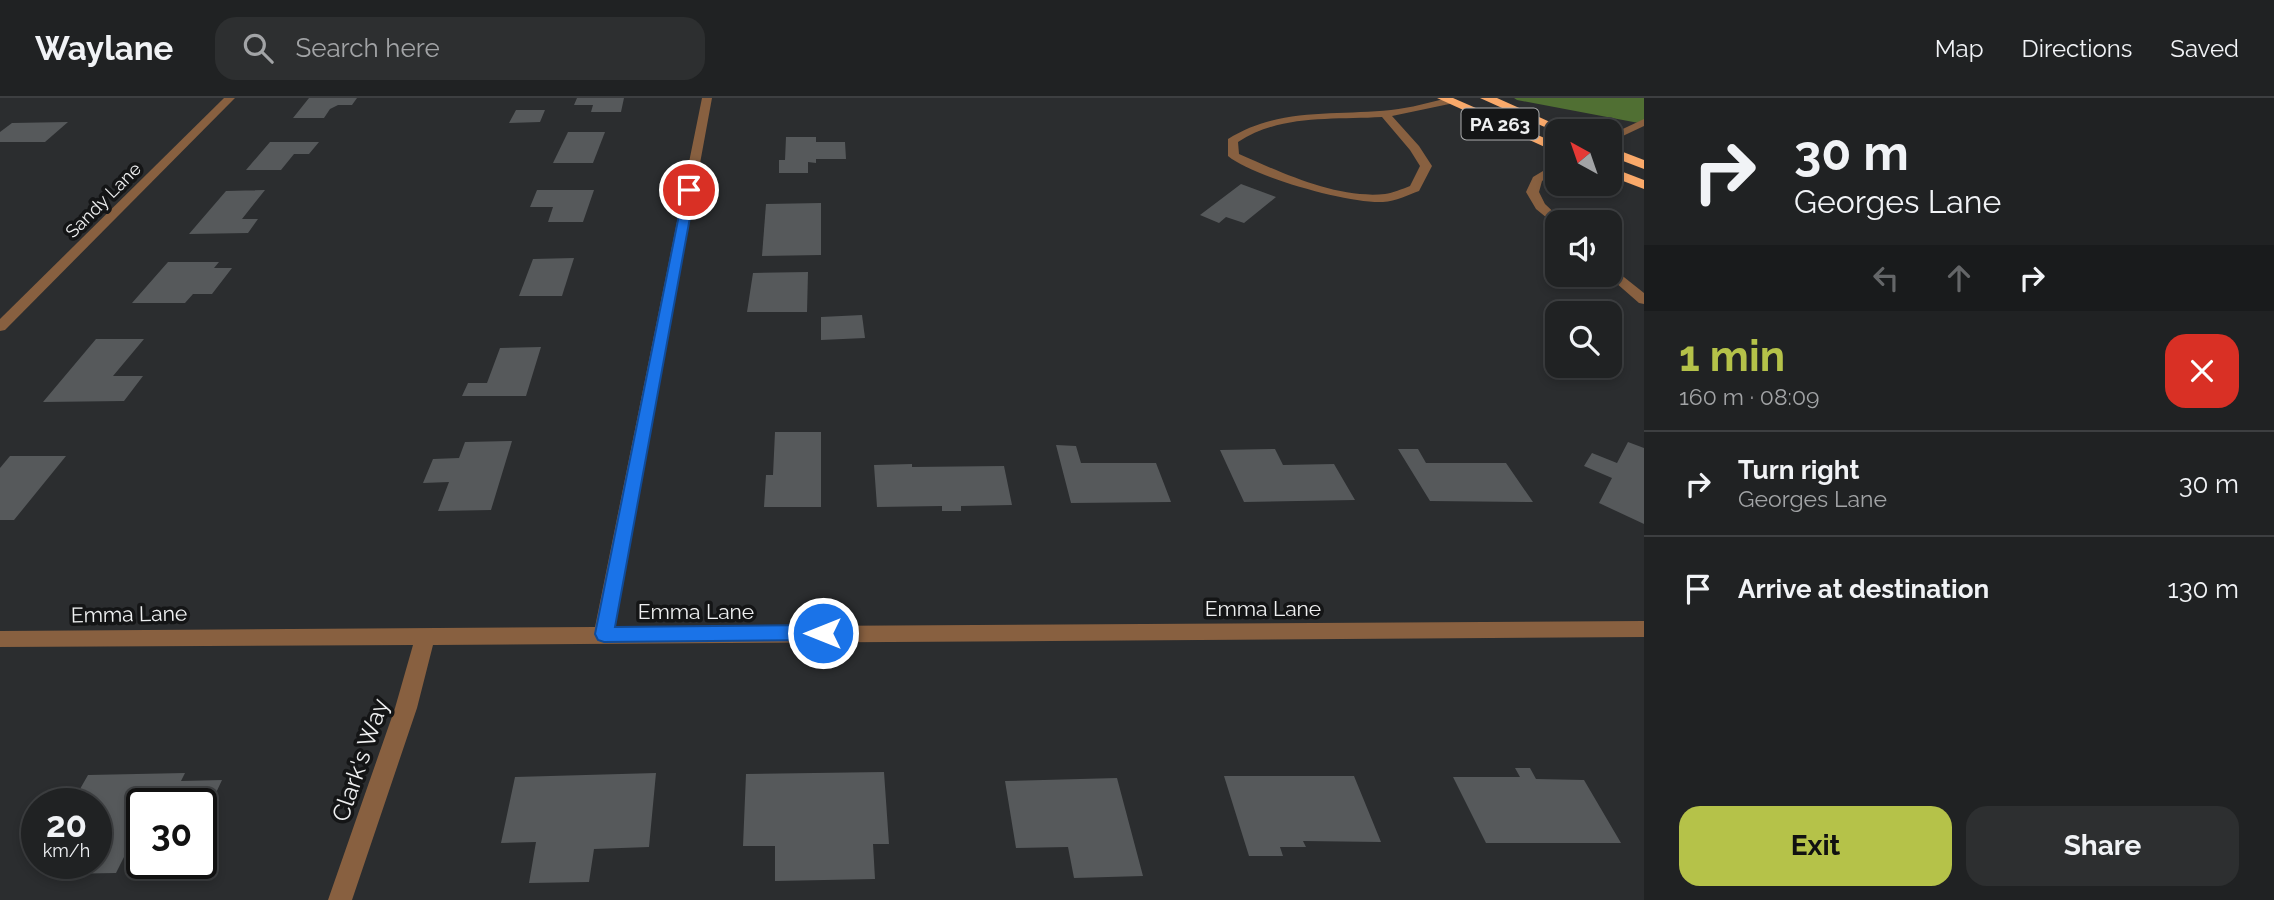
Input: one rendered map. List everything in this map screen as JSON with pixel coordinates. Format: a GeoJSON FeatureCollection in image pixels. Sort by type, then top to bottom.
{"type":"FeatureCollection","features":[{"type":"Feature","properties":{"kind":"highway","name":"PA 263"},"geometry":{"type":"LineString","coordinates":[[1486,98],[1545,123]]}},
{"type":"Feature","properties":{"kind":"highway","name":"PA 263"},"geometry":{"type":"LineString","coordinates":[[1447,99],[1545,143]]}},
{"type":"Feature","properties":{"kind":"highway"},"geometry":{"type":"LineString","coordinates":[[1622,156],[1644,165]]}},
{"type":"Feature","properties":{"kind":"highway"},"geometry":{"type":"LineString","coordinates":[[1622,176],[1644,185]]}},
{"type":"Feature","properties":{"kind":"street","name":"Sandy Lane"},"geometry":{"type":"LineString","coordinates":[[0,327],[230,98]]}},
{"type":"Feature","properties":{"kind":"street"},"geometry":{"type":"LineString","coordinates":[[604,634],[708,98]]}},
{"type":"Feature","properties":{"kind":"street"},"geometry":{"type":"LineString","coordinates":[[1384,113],[1415,148],[1426,166],[1415,188],[1384,198],[1351,194],[1302,182],[1234,156],[1232,141],[1242,132],[1279,120],[1384,113],[1447,99]]}},
{"type":"Feature","properties":{"kind":"street"},"geometry":{"type":"LineString","coordinates":[[1622,133],[1644,122]]}},
{"type":"Feature","properties":{"kind":"street"},"geometry":{"type":"LineString","coordinates":[[1545,171],[1532,182],[1531,193],[1545,212]]}},
{"type":"Feature","properties":{"kind":"street"},"geometry":{"type":"LineString","coordinates":[[1622,281],[1644,300]]}},
{"type":"Feature","properties":{"kind":"street","name":"Emma Lane"},"geometry":{"type":"LineString","coordinates":[[0,639],[1644,629]]}},
{"type":"Feature","properties":{"kind":"street","name":"Clark's Way"},"geometry":{"type":"LineString","coordinates":[[340,900],[406,708],[426,635]]}},
{"type":"Feature","properties":{"kind":"green space"},"geometry":{"type":"Polygon","coordinates":[[[1514,98],[1644,98],[1644,124],[1622,119],[1514,98]]]}},
{"type":"Feature","properties":{"kind":"building"},"geometry":{"type":"Polygon","coordinates":[[[309,98],[357,98],[352,105],[338,105],[330,109],[324,118],[293,118],[309,98]]]}},
{"type":"Feature","properties":{"kind":"building"},"geometry":{"type":"Polygon","coordinates":[[[577,98],[624,98],[621,112],[591,112],[593,105],[574,105],[577,98]]]}},
{"type":"Feature","properties":{"kind":"building"},"geometry":{"type":"Polygon","coordinates":[[[516,110],[545,110],[540,122],[509,123],[516,110]]]}},
{"type":"Feature","properties":{"kind":"building"},"geometry":{"type":"Polygon","coordinates":[[[68,122],[45,142],[0,142],[0,132],[12,123],[68,122]]]}},
{"type":"Feature","properties":{"kind":"building"},"geometry":{"type":"Polygon","coordinates":[[[568,132],[605,132],[593,163],[553,163],[568,132]]]}},
{"type":"Feature","properties":{"kind":"building"},"geometry":{"type":"Polygon","coordinates":[[[786,137],[816,137],[816,142],[845,142],[846,159],[816,159],[816,163],[808,162],[808,173],[779,173],[779,160],[785,160],[786,137]]]}},
{"type":"Feature","properties":{"kind":"building"},"geometry":{"type":"Polygon","coordinates":[[[270,142],[319,142],[309,154],[294,154],[281,170],[246,170],[270,142]]]}},
{"type":"Feature","properties":{"kind":"building"},"geometry":{"type":"Polygon","coordinates":[[[1241,184],[1276,197],[1244,223],[1226,217],[1219,223],[1200,215],[1241,184]]]}},
{"type":"Feature","properties":{"kind":"building"},"geometry":{"type":"Polygon","coordinates":[[[265,190],[242,219],[258,219],[248,233],[189,234],[226,191],[265,190]]]}},
{"type":"Feature","properties":{"kind":"building"},"geometry":{"type":"Polygon","coordinates":[[[537,190],[594,190],[583,222],[548,222],[553,207],[530,207],[537,190]]]}},
{"type":"Feature","properties":{"kind":"building"},"geometry":{"type":"Polygon","coordinates":[[[821,203],[821,255],[762,256],[766,204],[821,203]]]}},
{"type":"Feature","properties":{"kind":"building"},"geometry":{"type":"Polygon","coordinates":[[[574,258],[562,296],[519,296],[533,259],[574,258]]]}},
{"type":"Feature","properties":{"kind":"building"},"geometry":{"type":"Polygon","coordinates":[[[168,262],[219,262],[214,268],[232,268],[212,294],[193,294],[185,303],[132,303],[168,262]]]}},
{"type":"Feature","properties":{"kind":"building"},"geometry":{"type":"Polygon","coordinates":[[[808,272],[807,312],[747,312],[753,273],[808,272]]]}},
{"type":"Feature","properties":{"kind":"building"},"geometry":{"type":"Polygon","coordinates":[[[862,315],[865,338],[821,340],[821,317],[862,315]]]}},
{"type":"Feature","properties":{"kind":"building"},"geometry":{"type":"Polygon","coordinates":[[[96,339],[144,339],[113,376],[143,376],[124,401],[43,402],[96,339]]]}},
{"type":"Feature","properties":{"kind":"building"},"geometry":{"type":"Polygon","coordinates":[[[541,347],[526,396],[462,396],[468,383],[487,383],[500,348],[541,347]]]}},
{"type":"Feature","properties":{"kind":"building"},"geometry":{"type":"Polygon","coordinates":[[[775,432],[821,432],[821,507],[764,507],[766,475],[773,475],[775,432]]]}},
{"type":"Feature","properties":{"kind":"building"},"geometry":{"type":"Polygon","coordinates":[[[512,441],[491,510],[438,511],[449,482],[423,483],[433,459],[459,458],[465,442],[512,441]]]}},
{"type":"Feature","properties":{"kind":"building"},"geometry":{"type":"Polygon","coordinates":[[[1628,442],[1644,448],[1644,524],[1599,503],[1612,478],[1584,466],[1592,453],[1617,463],[1628,442]]]}},
{"type":"Feature","properties":{"kind":"building"},"geometry":{"type":"Polygon","coordinates":[[[1056,445],[1076,446],[1081,463],[1156,463],[1171,502],[1071,503],[1056,445]]]}},
{"type":"Feature","properties":{"kind":"building"},"geometry":{"type":"Polygon","coordinates":[[[1275,449],[1283,465],[1334,464],[1355,500],[1244,502],[1220,450],[1275,449]]]}},
{"type":"Feature","properties":{"kind":"building"},"geometry":{"type":"Polygon","coordinates":[[[1398,449],[1418,449],[1426,463],[1506,463],[1533,502],[1430,501],[1398,449]]]}},
{"type":"Feature","properties":{"kind":"building"},"geometry":{"type":"Polygon","coordinates":[[[10,456],[66,456],[14,520],[0,520],[0,468],[10,456]]]}},
{"type":"Feature","properties":{"kind":"building"},"geometry":{"type":"Polygon","coordinates":[[[912,464],[912,467],[1004,466],[1012,505],[961,506],[961,511],[942,511],[942,506],[877,507],[874,465],[912,464]]]}},
{"type":"Feature","properties":{"kind":"building"},"geometry":{"type":"Polygon","coordinates":[[[1515,768],[1530,768],[1536,779],[1584,780],[1621,843],[1486,843],[1453,777],[1520,777],[1515,768]]]}},
{"type":"Feature","properties":{"kind":"building"},"geometry":{"type":"Polygon","coordinates":[[[884,772],[889,844],[873,844],[875,879],[775,881],[775,846],[743,846],[746,774],[884,772]]]}},
{"type":"Feature","properties":{"kind":"building"},"geometry":{"type":"Polygon","coordinates":[[[185,773],[181,781],[222,780],[217,791],[217,788],[126,788],[126,853],[116,873],[112,873],[112,788],[81,788],[88,775],[185,773]]]}},
{"type":"Feature","properties":{"kind":"building"},"geometry":{"type":"Polygon","coordinates":[[[656,773],[649,847],[594,849],[589,882],[529,883],[536,842],[501,843],[515,777],[656,773]]]}},
{"type":"Feature","properties":{"kind":"building"},"geometry":{"type":"Polygon","coordinates":[[[1224,776],[1354,776],[1381,842],[1303,841],[1306,847],[1280,847],[1283,856],[1249,856],[1224,776]]]}},
{"type":"Feature","properties":{"kind":"building"},"geometry":{"type":"Polygon","coordinates":[[[1117,778],[1143,876],[1074,878],[1068,847],[1016,848],[1005,781],[1117,778]]]}},
{"type":"Feature","properties":{"kind":"route"},"geometry":{"type":"LineString","coordinates":[[689,190],[604,634],[823,633]]}}]}
